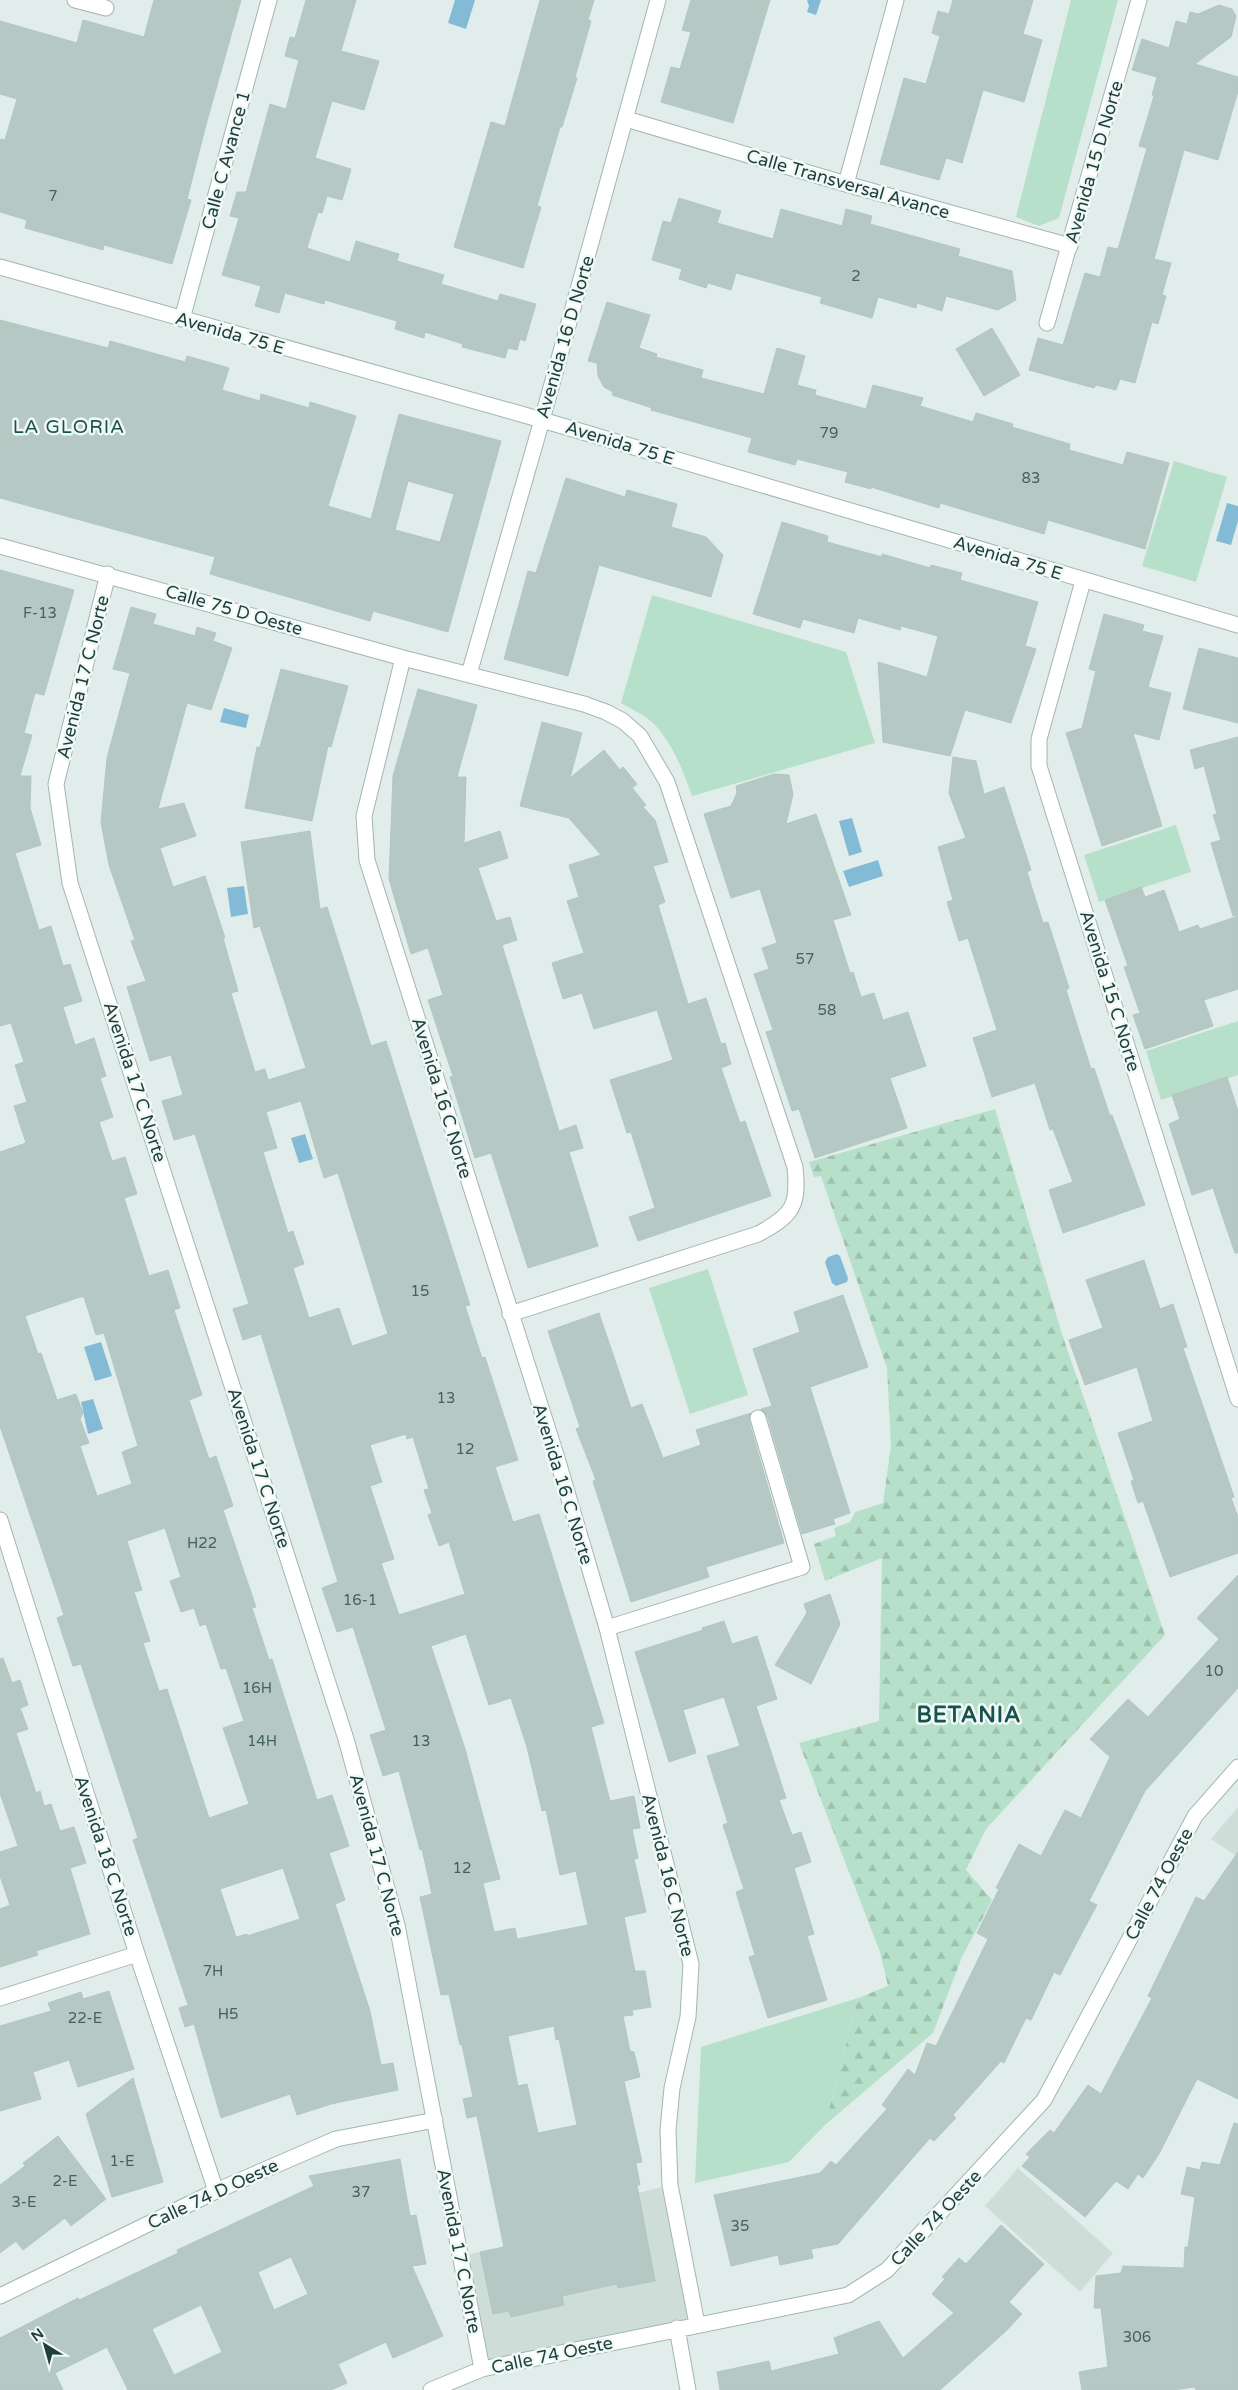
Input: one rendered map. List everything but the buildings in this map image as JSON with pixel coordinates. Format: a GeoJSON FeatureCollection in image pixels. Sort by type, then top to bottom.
{"type":"FeatureCollection","features":[{"type":"Feature","properties":{"kind":"street"},"geometry":{"type":"LineString","coordinates":[[74,0],[106,8]]}},
{"type":"Feature","properties":{"kind":"street","name":"Calle C Avance 1"},"geometry":{"type":"LineString","coordinates":[[182,319],[269,0]]}},
{"type":"Feature","properties":{"kind":"street","name":"Avenida 16 D Norte"},"geometry":{"type":"LineString","coordinates":[[469,674],[542,420],[658,0]]}},
{"type":"Feature","properties":{"kind":"street"},"geometry":{"type":"LineString","coordinates":[[846,184],[896,0]]}},
{"type":"Feature","properties":{"kind":"street","name":"Avenida 15 D Norte"},"geometry":{"type":"LineString","coordinates":[[1047,323],[1139,0]]}},
{"type":"Feature","properties":{"kind":"street","name":"Calle Transversal Avance"},"geometry":{"type":"LineString","coordinates":[[626,119],[846,184],[1070,246]]}},
{"type":"Feature","properties":{"kind":"street","name":"Avenida 75 E"},"geometry":{"type":"LineString","coordinates":[[0,267],[542,420],[1083,581],[1238,625]]}},
{"type":"Feature","properties":{"kind":"street","name":"Calle 75 D Oeste"},"geometry":{"type":"LineString","coordinates":[[0,546],[108,574],[403,658],[469,674],[606,712],[623,721],[640,736],[654,757],[667,782],[680,819],[795,1167],[797,1187],[794,1207],[778,1223],[758,1234],[510,1314]]}},
{"type":"Feature","properties":{"kind":"street","name":"Avenida 17 C Norte"},"geometry":{"type":"LineString","coordinates":[[108,574],[56,784],[70,883],[346,1739],[397,1924],[482,2369]]}},
{"type":"Feature","properties":{"kind":"street","name":"Avenida 15 C Norte"},"geometry":{"type":"LineString","coordinates":[[1083,581],[1039,739],[1039,766],[1238,1399]]}},
{"type":"Feature","properties":{"kind":"street","name":"Avenida 16 C Norte"},"geometry":{"type":"LineString","coordinates":[[403,658],[364,816],[368,860],[556,1458],[607,1628],[691,1964],[688,2016],[672,2088],[668,2130],[670,2186],[697,2324]]}},
{"type":"Feature","properties":{"kind":"street"},"geometry":{"type":"LineString","coordinates":[[607,1628],[802,1567],[758,1418]]}},
{"type":"Feature","properties":{"kind":"street","name":"Avenida 18 C Norte"},"geometry":{"type":"LineString","coordinates":[[0,1520],[137,1954],[216,2190]]}},
{"type":"Feature","properties":{"kind":"street","name":"Calle 74 Oeste"},"geometry":{"type":"LineString","coordinates":[[431,2390],[482,2369],[677,2328],[848,2295],[887,2270],[1044,2100],[1195,1816],[1238,1767]]}},
{"type":"Feature","properties":{"kind":"street"},"geometry":{"type":"LineString","coordinates":[[0,1998],[137,1954]]}},
{"type":"Feature","properties":{"kind":"street","name":"Calle 74 D Oeste"},"geometry":{"type":"LineString","coordinates":[[0,2296],[216,2190],[336,2140],[435,2120]]}},
{"type":"Feature","properties":{"kind":"street"},"geometry":{"type":"LineString","coordinates":[[677,2328],[688,2390]]}},
{"type":"Feature","properties":{"kind":"shaded area"},"geometry":{"type":"Polygon","coordinates":[[[1238,1807],[1238,1857],[1211,1839],[1238,1807]]]}},
{"type":"Feature","properties":{"kind":"shaded area"},"geometry":{"type":"Polygon","coordinates":[[[1018,2168],[1113,2253],[1080,2292],[985,2206],[1018,2168]]]}},
{"type":"Feature","properties":{"kind":"shaded area"},"geometry":{"type":"Polygon","coordinates":[[[670,2185],[697,2324],[482,2369],[460,2256],[550,2238],[594,2204],[670,2185]]]}},
{"type":"Feature","properties":{"kind":"green space"},"geometry":{"type":"Polygon","coordinates":[[[1071,0],[1118,0],[1059,218],[1039,226],[1016,217],[1071,0]]]}},
{"type":"Feature","properties":{"kind":"green space"},"geometry":{"type":"Polygon","coordinates":[[[1174,461],[1227,477],[1196,582],[1142,566],[1174,461]]]}},
{"type":"Feature","properties":{"kind":"green space"},"geometry":{"type":"Polygon","coordinates":[[[652,595],[846,652],[875,743],[692,796],[677,758],[654,724],[621,703],[652,595]]]}},
{"type":"Feature","properties":{"kind":"green space"},"geometry":{"type":"Polygon","coordinates":[[[1176,825],[1191,872],[1099,902],[1084,855],[1176,825]]]}},
{"type":"Feature","properties":{"kind":"green space"},"geometry":{"type":"Polygon","coordinates":[[[1238,1021],[1238,1075],[1161,1100],[1146,1051],[1238,1021]]]}},
{"type":"Feature","properties":{"kind":"green space"},"geometry":{"type":"Polygon","coordinates":[[[995,1109],[1062,1334],[1165,1635],[986,1829],[966,1870],[992,1900],[962,1957],[933,2033],[825,2125],[858,1998],[888,1986],[880,1952],[799,1743],[879,1721],[882,1558],[825,1581],[814,1544],[836,1536],[834,1528],[850,1522],[855,1512],[883,1503],[891,1446],[887,1368],[821,1176],[814,1177],[809,1162],[995,1109]]]}},
{"type":"Feature","properties":{"kind":"green space"},"geometry":{"type":"Polygon","coordinates":[[[708,1269],[748,1395],[690,1414],[649,1288],[708,1269]]]}},
{"type":"Feature","properties":{"kind":"green space"},"geometry":{"type":"Polygon","coordinates":[[[858,1998],[825,2125],[789,2162],[695,2183],[701,2047],[858,1998]]]}},
{"type":"Feature","properties":{"kind":"water"},"geometry":{"type":"Polygon","coordinates":[[[455,0],[475,0],[466,29],[448,23],[455,0]]]}},
{"type":"Feature","properties":{"kind":"water"},"geometry":{"type":"Polygon","coordinates":[[[807,0],[821,0],[816,15],[807,12],[809,6],[807,0]]]}},
{"type":"Feature","properties":{"kind":"water"},"geometry":{"type":"Polygon","coordinates":[[[1227,503],[1238,506],[1238,521],[1231,545],[1216,541],[1227,503]]]}},
{"type":"Feature","properties":{"kind":"water"},"geometry":{"type":"Polygon","coordinates":[[[224,708],[249,715],[246,728],[220,722],[224,708]]]}},
{"type":"Feature","properties":{"kind":"water"},"geometry":{"type":"Polygon","coordinates":[[[852,818],[862,852],[849,856],[839,821],[852,818]]]}},
{"type":"Feature","properties":{"kind":"water"},"geometry":{"type":"Polygon","coordinates":[[[878,860],[883,876],[849,887],[843,871],[878,860]]]}},
{"type":"Feature","properties":{"kind":"water"},"geometry":{"type":"Polygon","coordinates":[[[244,886],[248,914],[231,917],[227,888],[244,886]]]}},
{"type":"Feature","properties":{"kind":"water"},"geometry":{"type":"Polygon","coordinates":[[[305,1134],[313,1159],[299,1163],[291,1138],[305,1134]]]}},
{"type":"Feature","properties":{"kind":"water"},"geometry":{"type":"Polygon","coordinates":[[[837,1254],[840,1256],[848,1278],[847,1282],[836,1286],[832,1283],[825,1262],[828,1257],[837,1254]]]}},
{"type":"Feature","properties":{"kind":"water"},"geometry":{"type":"Polygon","coordinates":[[[101,1342],[112,1376],[95,1381],[84,1347],[101,1342]]]}},
{"type":"Feature","properties":{"kind":"water"},"geometry":{"type":"Polygon","coordinates":[[[93,1399],[103,1429],[88,1434],[81,1402],[93,1399]]]}},
{"type":"Feature","properties":{"kind":"district","name":"LA GLORIA"},"geometry":{"type":"Point","coordinates":[69,426]}},
{"type":"Feature","properties":{"kind":"district","name":"BETANIA"},"geometry":{"type":"Point","coordinates":[969,1714]}}]}
